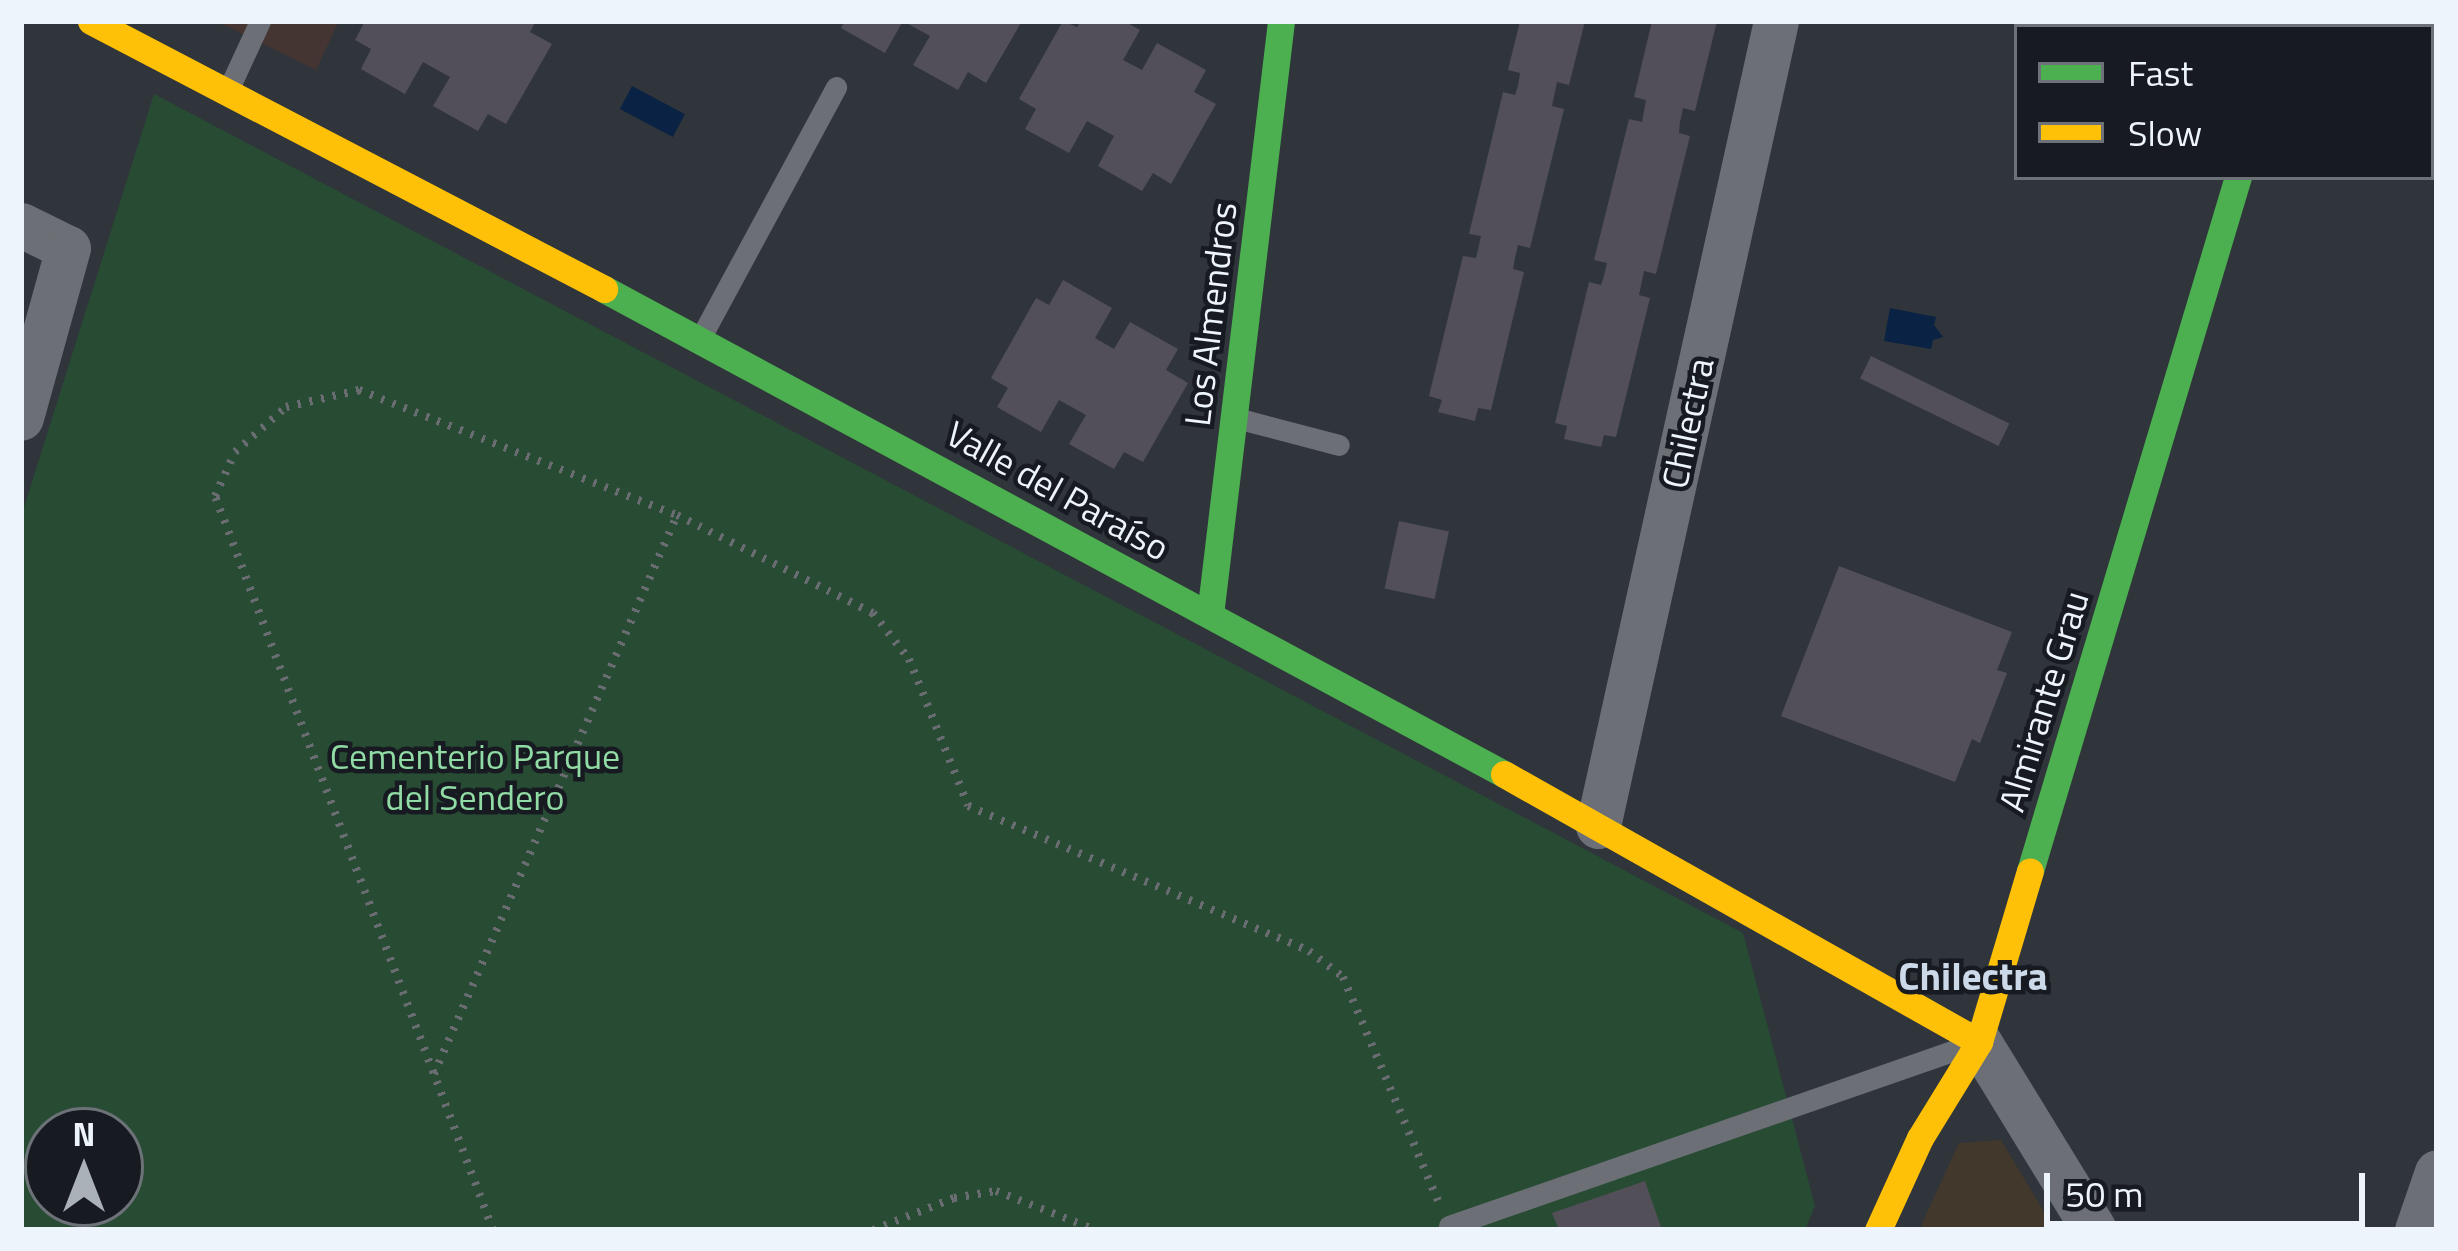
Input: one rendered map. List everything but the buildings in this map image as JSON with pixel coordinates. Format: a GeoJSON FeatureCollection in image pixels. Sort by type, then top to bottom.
{"type":"FeatureCollection","features":[{"type":"Feature","properties":{"kind":"street","name":"Valle del Paraíso"},"geometry":{"type":"LineString","coordinates":[[91,21],[1210,615],[1598,826],[1978,1042]]}},
{"type":"Feature","properties":{"kind":"street","name":"Los Almendros"},"geometry":{"type":"LineString","coordinates":[[1210,615],[1281,21]]}},
{"type":"Feature","properties":{"kind":"street","name":"Chilectra"},"geometry":{"type":"LineString","coordinates":[[1598,826],[1776,21]]}},
{"type":"Feature","properties":{"kind":"street","name":"Almirante Grau"},"geometry":{"type":"LineString","coordinates":[[1878,1230],[1920,1138],[1978,1042],[2237,180]]}},
{"type":"Feature","properties":{"kind":"street"},"geometry":{"type":"LineString","coordinates":[[21,225],[68,248],[21,418]]}},
{"type":"Feature","properties":{"kind":"street"},"geometry":{"type":"LineString","coordinates":[[1978,1042],[2094,1230]]}},
{"type":"Feature","properties":{"kind":"street"},"geometry":{"type":"LineString","coordinates":[[2416,1230],[2437,1172]]}},
{"type":"Feature","properties":{"kind":"lane"},"geometry":{"type":"LineString","coordinates":[[227,92],[260,21]]}},
{"type":"Feature","properties":{"kind":"lane"},"geometry":{"type":"LineString","coordinates":[[699,340],[836,87]]}},
{"type":"Feature","properties":{"kind":"lane"},"geometry":{"type":"LineString","coordinates":[[1233,418],[1339,445]]}},
{"type":"Feature","properties":{"kind":"lane"},"geometry":{"type":"LineString","coordinates":[[1449,1226],[1978,1042]]}},
{"type":"Feature","properties":{"kind":"path"},"geometry":{"type":"LineString","coordinates":[[493,1230],[215,496],[235,452],[286,407],[359,390],[677,515],[873,613],[909,659],[968,806],[1309,951],[1342,977],[1449,1226]]}},
{"type":"Feature","properties":{"kind":"path"},"geometry":{"type":"LineString","coordinates":[[434,1074],[677,515]]}},
{"type":"Feature","properties":{"kind":"path"},"geometry":{"type":"LineString","coordinates":[[873,1230],[953,1198],[996,1191],[1096,1230]]}},
{"type":"Feature","properties":{"kind":"shaded area"},"geometry":{"type":"Polygon","coordinates":[[[216,21],[339,21],[316,70],[216,21]]]}},
{"type":"Feature","properties":{"kind":"shaded area"},"geometry":{"type":"Polygon","coordinates":[[[2001,1140],[2055,1230],[1919,1230],[1959,1143],[2001,1140]]]}},
{"type":"Feature","properties":{"kind":"green space","name":"Cementerio Parque del Sendero"},"geometry":{"type":"Polygon","coordinates":[[[154,94],[1743,933],[1815,1206],[1805,1230],[21,1230],[21,517],[154,94]]]}},
{"type":"Feature","properties":{"kind":"water"},"geometry":{"type":"Polygon","coordinates":[[[632,86],[685,114],[673,137],[620,109],[632,86]]]}},
{"type":"Feature","properties":{"kind":"water"},"geometry":{"type":"Polygon","coordinates":[[[1890,308],[1936,317],[1934,325],[1943,337],[1933,340],[1931,349],[1884,341],[1890,308]]]}},
{"type":"Feature","properties":{"kind":"traffic: fast"},"geometry":{"type":"LineString","coordinates":[[1210,615],[1281,21]]}},
{"type":"Feature","properties":{"kind":"traffic: fast"},"geometry":{"type":"LineString","coordinates":[[2030,871],[2237,180]]}},
{"type":"Feature","properties":{"kind":"traffic: fast"},"geometry":{"type":"LineString","coordinates":[[604,289],[1504,774]]}},
{"type":"Feature","properties":{"kind":"traffic: slow"},"geometry":{"type":"LineString","coordinates":[[91,21],[604,289]]}},
{"type":"Feature","properties":{"kind":"traffic: slow"},"geometry":{"type":"LineString","coordinates":[[1504,774],[1979,1042]]}},
{"type":"Feature","properties":{"kind":"traffic: slow"},"geometry":{"type":"LineString","coordinates":[[1878,1230],[1920,1138],[1979,1042],[2030,871]]}},
{"type":"Feature","properties":{"kind":"district","name":"Chilectra"},"geometry":{"type":"Point","coordinates":[1973,976]}}]}
